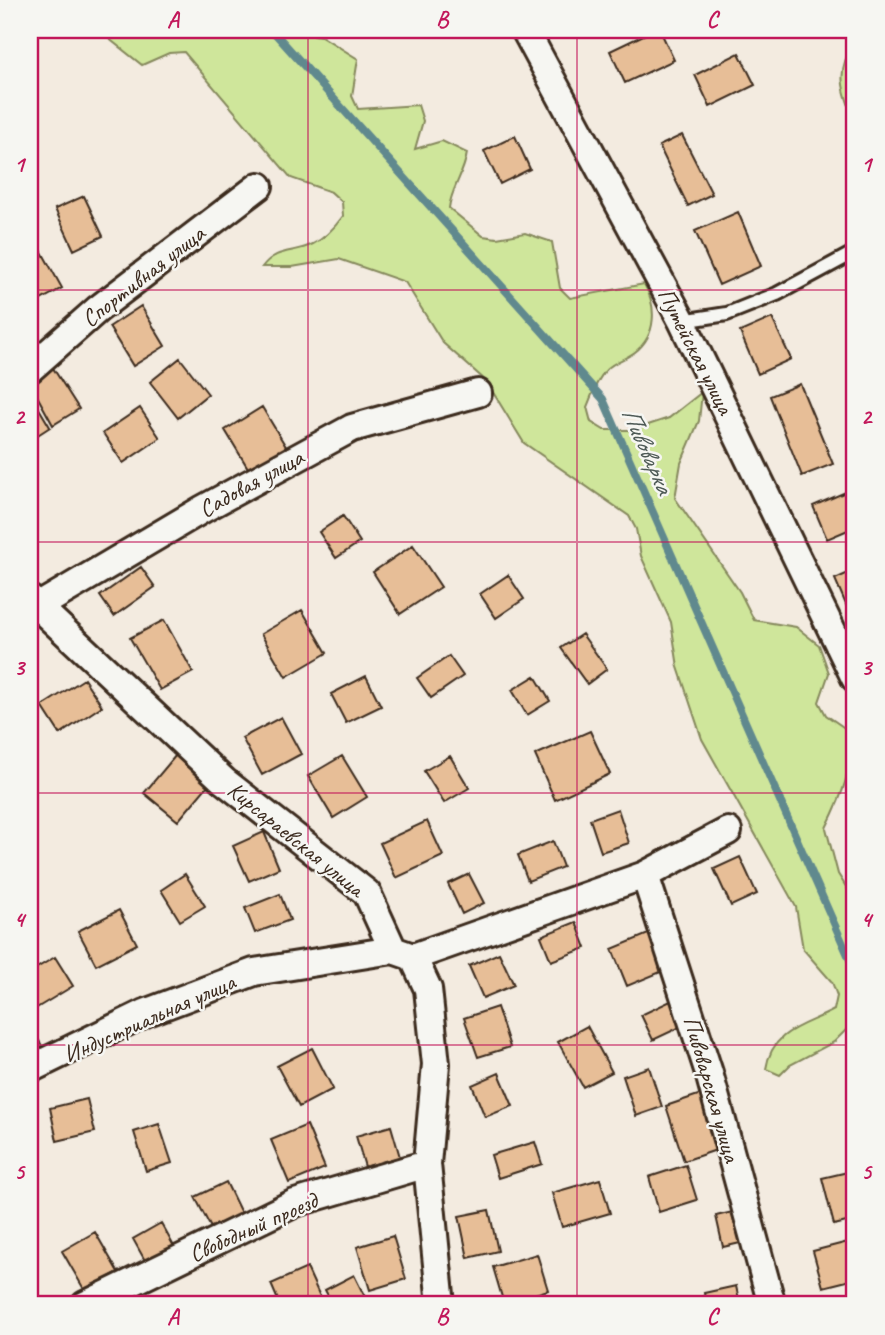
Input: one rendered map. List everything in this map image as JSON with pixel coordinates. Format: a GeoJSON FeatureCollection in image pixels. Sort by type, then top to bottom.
{"type":"FeatureCollection","features":[{"type":"Feature","properties":{"kind":"street","name":"Путейская улица"},"geometry":{"type":"LineString","coordinates":[[526,30],[682,321],[855,678]]}},
{"type":"Feature","properties":{"kind":"street","name":"Спортивная улица"},"geometry":{"type":"LineString","coordinates":[[33,359],[260,186]]}},
{"type":"Feature","properties":{"kind":"street","name":"Садовая улица"},"geometry":{"type":"LineString","coordinates":[[35,602],[352,428],[478,393]]}},
{"type":"Feature","properties":{"kind":"street","name":"Кирсараевская улица"},"geometry":{"type":"LineString","coordinates":[[35,602],[224,781],[367,893],[403,954],[428,989],[436,1064],[427,1164],[441,1305]]}},
{"type":"Feature","properties":{"kind":"street","name":"Индустриальная улица"},"geometry":{"type":"LineString","coordinates":[[30,1069],[145,1013],[254,972],[403,954],[645,875],[729,831]]}},
{"type":"Feature","properties":{"kind":"street","name":"Пивоварская улица"},"geometry":{"type":"LineString","coordinates":[[645,875],[709,1073],[772,1305]]}},
{"type":"Feature","properties":{"kind":"street","name":"Свободный проезд"},"geometry":{"type":"LineString","coordinates":[[85,1305],[295,1203],[427,1164]]}},
{"type":"Feature","properties":{"kind":"lane"},"geometry":{"type":"LineString","coordinates":[[682,321],[727,314],[777,294],[855,251]]}},
{"type":"Feature","properties":{"kind":"green space"},"geometry":{"type":"Polygon","coordinates":[[[98,30],[282,30],[321,36],[358,59],[352,96],[358,109],[418,105],[423,121],[415,149],[442,141],[467,153],[449,208],[483,236],[497,238],[525,233],[552,242],[560,288],[570,298],[644,284],[653,311],[648,337],[632,354],[610,366],[600,377],[587,407],[591,422],[604,430],[633,430],[669,418],[702,392],[699,421],[681,463],[675,498],[740,592],[754,620],[796,627],[819,645],[829,673],[819,702],[826,715],[849,731],[848,770],[837,805],[826,828],[838,874],[855,901],[855,1021],[834,1042],[790,1065],[780,1075],[766,1069],[775,1045],[791,1030],[834,1010],[837,996],[832,982],[803,949],[796,907],[702,739],[678,667],[671,622],[641,556],[636,529],[629,516],[524,443],[486,381],[443,343],[405,282],[339,259],[292,267],[262,267],[274,256],[306,247],[326,235],[343,216],[342,202],[331,192],[291,178],[184,52],[169,53],[142,65],[98,30]]]}},
{"type":"Feature","properties":{"kind":"green space"},"geometry":{"type":"Polygon","coordinates":[[[855,44],[855,121],[844,91],[843,72],[844,63],[855,44]]]}},
{"type":"Feature","properties":{"kind":"building"},"geometry":{"type":"Polygon","coordinates":[[[654,30],[660,30],[674,60],[625,83],[610,51],[654,30]]]}},
{"type":"Feature","properties":{"kind":"building"},"geometry":{"type":"Polygon","coordinates":[[[739,53],[755,85],[710,107],[695,75],[739,53]]]}},
{"type":"Feature","properties":{"kind":"building"},"geometry":{"type":"Polygon","coordinates":[[[682,135],[712,194],[688,206],[659,146],[682,135]]]}},
{"type":"Feature","properties":{"kind":"building"},"geometry":{"type":"Polygon","coordinates":[[[515,136],[530,169],[500,184],[484,151],[515,136]]]}},
{"type":"Feature","properties":{"kind":"building"},"geometry":{"type":"Polygon","coordinates":[[[84,196],[103,236],[74,250],[55,209],[84,196]]]}},
{"type":"Feature","properties":{"kind":"building"},"geometry":{"type":"Polygon","coordinates":[[[738,212],[761,266],[719,285],[695,231],[738,212]]]}},
{"type":"Feature","properties":{"kind":"building"},"geometry":{"type":"Polygon","coordinates":[[[37,243],[62,288],[30,306],[30,247],[37,243]]]}},
{"type":"Feature","properties":{"kind":"building"},"geometry":{"type":"Polygon","coordinates":[[[141,306],[165,346],[133,366],[109,327],[141,306]]]}},
{"type":"Feature","properties":{"kind":"building"},"geometry":{"type":"Polygon","coordinates":[[[772,318],[791,359],[758,374],[740,332],[772,318]]]}},
{"type":"Feature","properties":{"kind":"building"},"geometry":{"type":"Polygon","coordinates":[[[180,358],[208,394],[178,418],[150,382],[180,358]]]}},
{"type":"Feature","properties":{"kind":"building"},"geometry":{"type":"Polygon","coordinates":[[[53,368],[79,409],[53,425],[30,383],[53,368]]]}},
{"type":"Feature","properties":{"kind":"building"},"geometry":{"type":"Polygon","coordinates":[[[800,384],[833,464],[802,476],[770,396],[800,384]]]}},
{"type":"Feature","properties":{"kind":"building"},"geometry":{"type":"Polygon","coordinates":[[[34,400],[50,427],[30,440],[30,402],[34,400]]]}},
{"type":"Feature","properties":{"kind":"building"},"geometry":{"type":"Polygon","coordinates":[[[262,407],[288,450],[251,473],[225,430],[262,407]]]}},
{"type":"Feature","properties":{"kind":"building"},"geometry":{"type":"Polygon","coordinates":[[[140,408],[160,438],[123,463],[103,433],[140,408]]]}},
{"type":"Feature","properties":{"kind":"building"},"geometry":{"type":"Polygon","coordinates":[[[855,488],[855,527],[827,539],[813,506],[855,488]]]}},
{"type":"Feature","properties":{"kind":"building"},"geometry":{"type":"Polygon","coordinates":[[[343,516],[360,542],[336,558],[319,532],[343,516]]]}},
{"type":"Feature","properties":{"kind":"building"},"geometry":{"type":"Polygon","coordinates":[[[413,545],[441,587],[400,614],[373,572],[413,545]]]}},
{"type":"Feature","properties":{"kind":"building"},"geometry":{"type":"Polygon","coordinates":[[[141,567],[155,587],[114,616],[100,596],[141,567]]]}},
{"type":"Feature","properties":{"kind":"building"},"geometry":{"type":"Polygon","coordinates":[[[855,570],[855,604],[847,607],[835,579],[855,570]]]}},
{"type":"Feature","properties":{"kind":"building"},"geometry":{"type":"Polygon","coordinates":[[[508,575],[524,599],[496,618],[480,594],[508,575]]]}},
{"type":"Feature","properties":{"kind":"building"},"geometry":{"type":"Polygon","coordinates":[[[302,610],[327,653],[286,677],[261,634],[302,610]]]}},
{"type":"Feature","properties":{"kind":"building"},"geometry":{"type":"Polygon","coordinates":[[[164,620],[193,672],[160,690],[130,638],[164,620]]]}},
{"type":"Feature","properties":{"kind":"building"},"geometry":{"type":"Polygon","coordinates":[[[582,634],[607,669],[587,684],[561,648],[582,634]]]}},
{"type":"Feature","properties":{"kind":"building"},"geometry":{"type":"Polygon","coordinates":[[[449,656],[463,676],[431,698],[417,678],[449,656]]]}},
{"type":"Feature","properties":{"kind":"building"},"geometry":{"type":"Polygon","coordinates":[[[366,676],[381,706],[346,723],[331,694],[366,676]]]}},
{"type":"Feature","properties":{"kind":"building"},"geometry":{"type":"Polygon","coordinates":[[[535,676],[550,701],[527,715],[512,690],[535,676]]]}},
{"type":"Feature","properties":{"kind":"building"},"geometry":{"type":"Polygon","coordinates":[[[84,679],[102,706],[60,734],[42,706],[84,679]]]}},
{"type":"Feature","properties":{"kind":"building"},"geometry":{"type":"Polygon","coordinates":[[[281,717],[301,754],[262,775],[242,738],[281,717]]]}},
{"type":"Feature","properties":{"kind":"building"},"geometry":{"type":"Polygon","coordinates":[[[590,731],[610,774],[555,800],[535,755],[590,731]]]}},
{"type":"Feature","properties":{"kind":"building"},"geometry":{"type":"Polygon","coordinates":[[[176,755],[210,783],[178,821],[144,793],[176,755]]]}},
{"type":"Feature","properties":{"kind":"building"},"geometry":{"type":"Polygon","coordinates":[[[342,756],[367,797],[333,818],[308,776],[342,756]]]}},
{"type":"Feature","properties":{"kind":"building"},"geometry":{"type":"Polygon","coordinates":[[[450,756],[469,788],[444,803],[424,771],[450,756]]]}},
{"type":"Feature","properties":{"kind":"building"},"geometry":{"type":"Polygon","coordinates":[[[618,809],[629,843],[601,852],[590,819],[618,809]]]}},
{"type":"Feature","properties":{"kind":"building"},"geometry":{"type":"Polygon","coordinates":[[[427,821],[443,856],[396,878],[380,843],[427,821]]]}},
{"type":"Feature","properties":{"kind":"building"},"geometry":{"type":"Polygon","coordinates":[[[264,832],[279,868],[249,881],[233,846],[264,832]]]}},
{"type":"Feature","properties":{"kind":"building"},"geometry":{"type":"Polygon","coordinates":[[[553,841],[563,867],[528,881],[518,855],[553,841]]]}},
{"type":"Feature","properties":{"kind":"building"},"geometry":{"type":"Polygon","coordinates":[[[740,857],[757,894],[731,906],[714,869],[740,857]]]}},
{"type":"Feature","properties":{"kind":"building"},"geometry":{"type":"Polygon","coordinates":[[[185,874],[205,906],[180,921],[161,890],[185,874]]]}},
{"type":"Feature","properties":{"kind":"building"},"geometry":{"type":"Polygon","coordinates":[[[469,874],[484,903],[462,914],[448,884],[469,874]]]}},
{"type":"Feature","properties":{"kind":"building"},"geometry":{"type":"Polygon","coordinates":[[[280,894],[290,920],[255,933],[245,908],[280,894]]]}},
{"type":"Feature","properties":{"kind":"building"},"geometry":{"type":"Polygon","coordinates":[[[119,910],[137,944],[96,965],[78,931],[119,910]]]}},
{"type":"Feature","properties":{"kind":"building"},"geometry":{"type":"Polygon","coordinates":[[[576,922],[586,948],[551,961],[541,936],[576,922]]]}},
{"type":"Feature","properties":{"kind":"building"},"geometry":{"type":"Polygon","coordinates":[[[653,932],[668,969],[627,986],[612,949],[653,932]]]}},
{"type":"Feature","properties":{"kind":"building"},"geometry":{"type":"Polygon","coordinates":[[[499,953],[514,985],[483,998],[469,966],[499,953]]]}},
{"type":"Feature","properties":{"kind":"building"},"geometry":{"type":"Polygon","coordinates":[[[55,957],[73,986],[35,1009],[30,1001],[30,972],[55,957]]]}},
{"type":"Feature","properties":{"kind":"building"},"geometry":{"type":"Polygon","coordinates":[[[679,997],[691,1022],[653,1040],[641,1015],[679,997]]]}},
{"type":"Feature","properties":{"kind":"building"},"geometry":{"type":"Polygon","coordinates":[[[497,1007],[510,1047],[478,1057],[464,1018],[497,1007]]]}},
{"type":"Feature","properties":{"kind":"building"},"geometry":{"type":"Polygon","coordinates":[[[587,1026],[612,1072],[583,1087],[558,1042],[587,1026]]]}},
{"type":"Feature","properties":{"kind":"building"},"geometry":{"type":"Polygon","coordinates":[[[30,1027],[41,1044],[30,1051],[30,1027]]]}},
{"type":"Feature","properties":{"kind":"building"},"geometry":{"type":"Polygon","coordinates":[[[312,1048],[333,1089],[299,1107],[277,1066],[312,1048]]]}},
{"type":"Feature","properties":{"kind":"building"},"geometry":{"type":"Polygon","coordinates":[[[649,1067],[662,1107],[636,1116],[623,1076],[649,1067]]]}},
{"type":"Feature","properties":{"kind":"building"},"geometry":{"type":"Polygon","coordinates":[[[499,1073],[513,1106],[485,1117],[472,1085],[499,1073]]]}},
{"type":"Feature","properties":{"kind":"building"},"geometry":{"type":"Polygon","coordinates":[[[704,1093],[722,1148],[684,1161],[666,1106],[704,1093]]]}},
{"type":"Feature","properties":{"kind":"building"},"geometry":{"type":"Polygon","coordinates":[[[87,1099],[95,1132],[57,1141],[50,1108],[87,1099]]]}},
{"type":"Feature","properties":{"kind":"building"},"geometry":{"type":"Polygon","coordinates":[[[159,1124],[172,1163],[146,1171],[134,1132],[159,1124]]]}},
{"type":"Feature","properties":{"kind":"building"},"geometry":{"type":"Polygon","coordinates":[[[307,1125],[325,1168],[289,1183],[271,1140],[307,1125]]]}},
{"type":"Feature","properties":{"kind":"building"},"geometry":{"type":"Polygon","coordinates":[[[391,1126],[400,1157],[365,1167],[356,1136],[391,1126]]]}},
{"type":"Feature","properties":{"kind":"building"},"geometry":{"type":"Polygon","coordinates":[[[535,1142],[542,1164],[498,1178],[491,1155],[535,1142]]]}},
{"type":"Feature","properties":{"kind":"building"},"geometry":{"type":"Polygon","coordinates":[[[686,1165],[697,1200],[659,1212],[649,1177],[686,1165]]]}},
{"type":"Feature","properties":{"kind":"building"},"geometry":{"type":"Polygon","coordinates":[[[852,1171],[855,1220],[834,1225],[822,1178],[852,1171]]]}},
{"type":"Feature","properties":{"kind":"building"},"geometry":{"type":"Polygon","coordinates":[[[600,1179],[610,1213],[562,1227],[552,1193],[600,1179]]]}},
{"type":"Feature","properties":{"kind":"building"},"geometry":{"type":"Polygon","coordinates":[[[226,1182],[242,1215],[212,1230],[195,1197],[226,1182]]]}},
{"type":"Feature","properties":{"kind":"building"},"geometry":{"type":"Polygon","coordinates":[[[489,1210],[498,1251],[468,1258],[459,1216],[489,1210]]]}},
{"type":"Feature","properties":{"kind":"building"},"geometry":{"type":"Polygon","coordinates":[[[741,1210],[749,1241],[723,1247],[716,1216],[741,1210]]]}},
{"type":"Feature","properties":{"kind":"building"},"geometry":{"type":"Polygon","coordinates":[[[161,1223],[176,1250],[148,1266],[133,1239],[161,1223]]]}},
{"type":"Feature","properties":{"kind":"building"},"geometry":{"type":"Polygon","coordinates":[[[95,1232],[118,1272],[85,1291],[62,1251],[95,1232]]]}},
{"type":"Feature","properties":{"kind":"building"},"geometry":{"type":"Polygon","coordinates":[[[393,1236],[406,1279],[370,1290],[357,1247],[393,1236]]]}},
{"type":"Feature","properties":{"kind":"building"},"geometry":{"type":"Polygon","coordinates":[[[848,1242],[855,1279],[823,1287],[813,1251],[848,1242]]]}},
{"type":"Feature","properties":{"kind":"building"},"geometry":{"type":"Polygon","coordinates":[[[537,1254],[548,1290],[504,1304],[493,1267],[537,1254]]]}},
{"type":"Feature","properties":{"kind":"building"},"geometry":{"type":"Polygon","coordinates":[[[307,1268],[323,1303],[280,1305],[271,1284],[307,1268]]]}},
{"type":"Feature","properties":{"kind":"building"},"geometry":{"type":"Polygon","coordinates":[[[354,1275],[365,1297],[349,1305],[333,1305],[325,1290],[354,1275]]]}},
{"type":"Feature","properties":{"kind":"building"},"geometry":{"type":"Polygon","coordinates":[[[736,1286],[740,1305],[707,1305],[704,1293],[736,1286]]]}},
{"type":"Feature","properties":{"kind":"waterway","name":"Пивоварка"},"geometry":{"type":"LineString","coordinates":[[272,30],[603,399],[855,971]]}}]}
